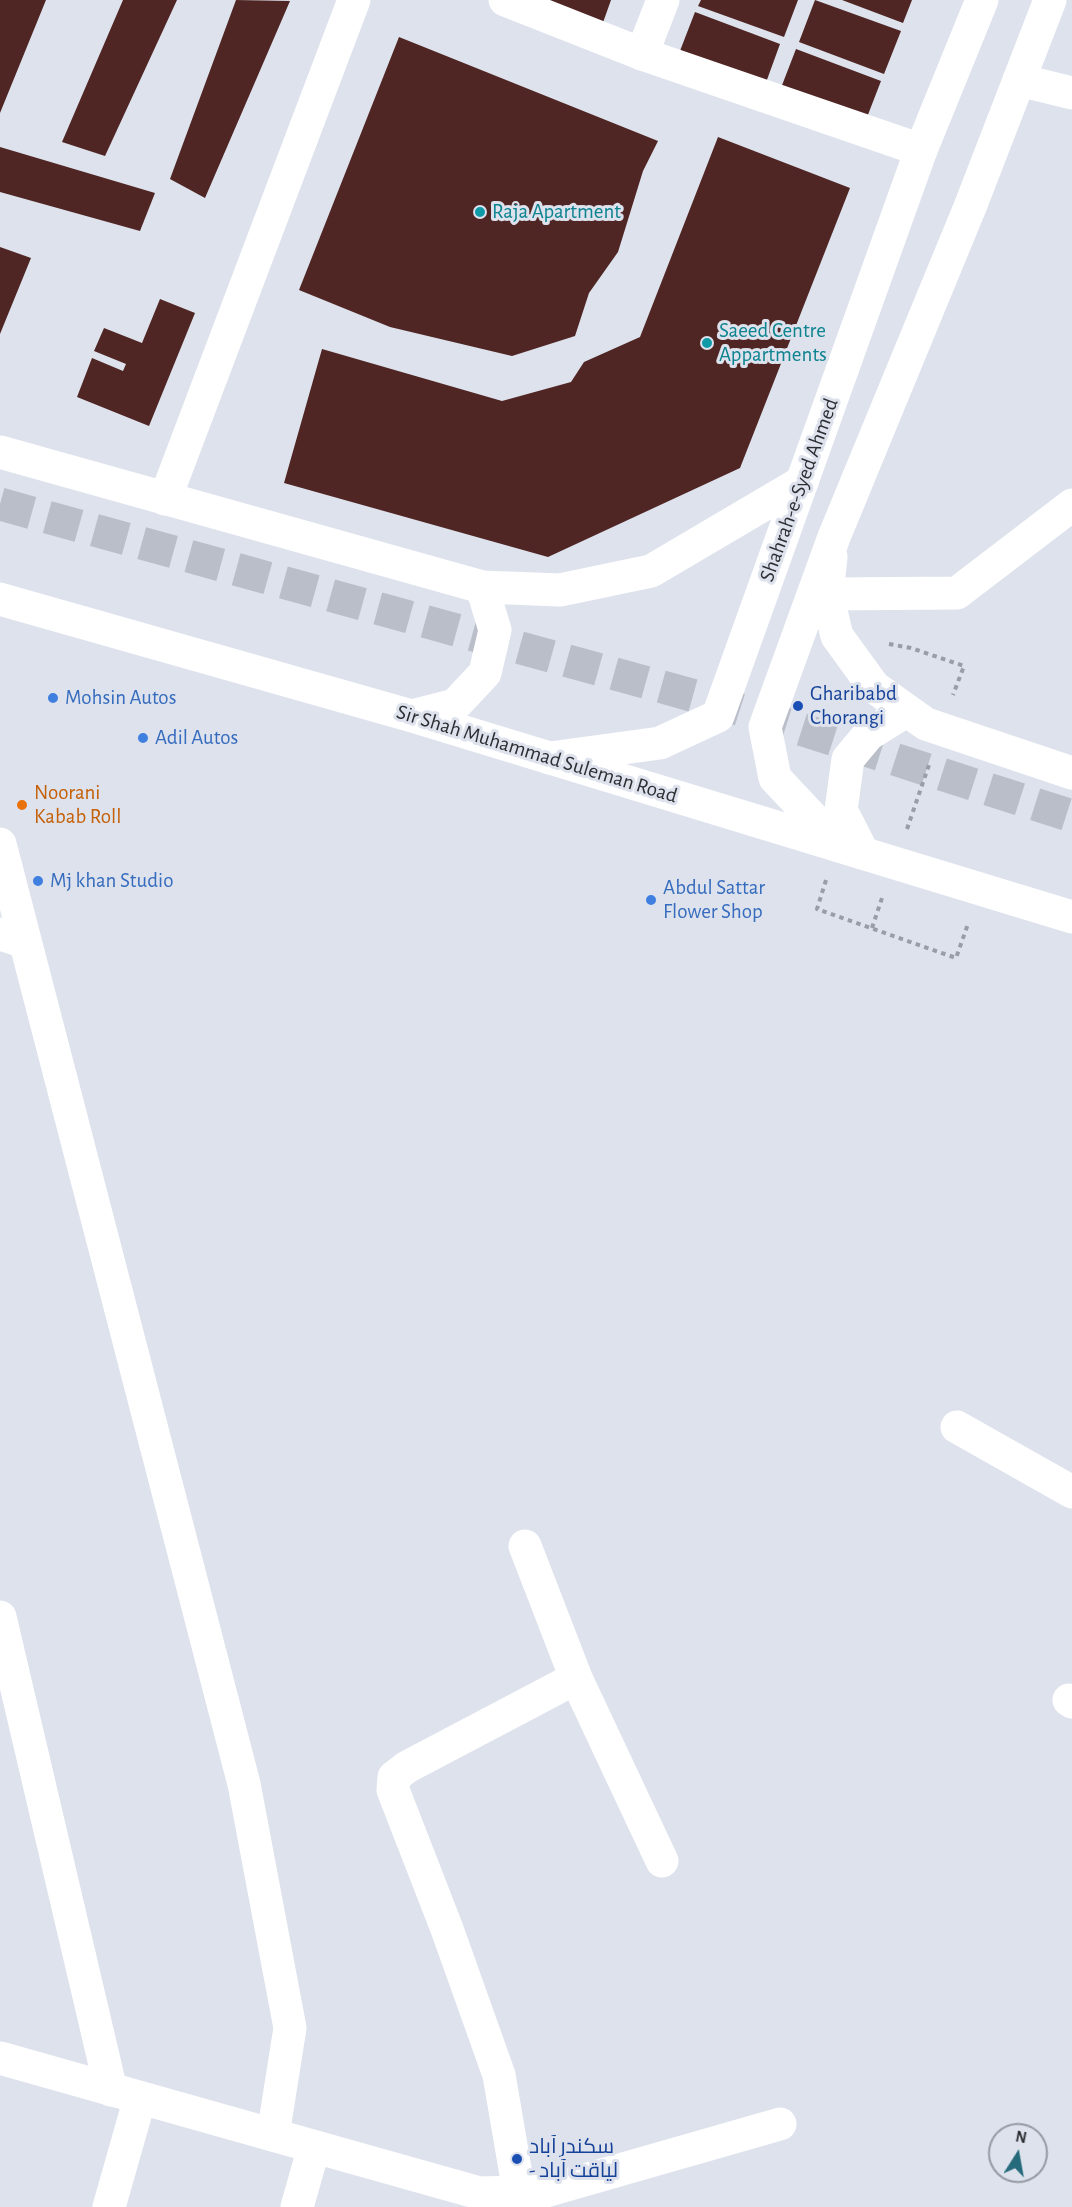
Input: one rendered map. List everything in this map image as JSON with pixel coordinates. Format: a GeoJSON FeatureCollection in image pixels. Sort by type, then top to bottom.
{"type":"FeatureCollection","features":[{"type":"Feature","properties":{"kind":"main road"},"geometry":{"type":"LineString","coordinates":[[165,499],[354,0]]}},
{"type":"Feature","properties":{"kind":"main road"},"geometry":{"type":"LineString","coordinates":[[506,0],[642,54],[921,150]]}},
{"type":"Feature","properties":{"kind":"main road"},"geometry":{"type":"LineString","coordinates":[[642,54],[663,0]]}},
{"type":"Feature","properties":{"kind":"main road","name":"Shahrah-e-Syed Ahmed"},"geometry":{"type":"LineString","coordinates":[[550,758],[660,743],[718,716],[921,150],[982,0]]}},
{"type":"Feature","properties":{"kind":"main road"},"geometry":{"type":"LineString","coordinates":[[851,849],[775,778],[765,727],[834,537],[970,207],[1050,0]]}},
{"type":"Feature","properties":{"kind":"main road"},"geometry":{"type":"LineString","coordinates":[[1019,80],[1072,93]]}},
{"type":"Feature","properties":{"kind":"main road"},"geometry":{"type":"LineString","coordinates":[[0,452],[482,587],[560,590],[651,571],[802,482]]}},
{"type":"Feature","properties":{"kind":"main road"},"geometry":{"type":"LineString","coordinates":[[827,594],[957,593],[1072,505]]}},
{"type":"Feature","properties":{"kind":"main road"},"geometry":{"type":"LineString","coordinates":[[834,537],[827,594],[837,636],[874,687],[926,724],[1072,773]]}},
{"type":"Feature","properties":{"kind":"main road"},"geometry":{"type":"LineString","coordinates":[[412,716],[455,705],[485,673],[495,630],[482,587]]}},
{"type":"Feature","properties":{"kind":"main road","name":"Sir Shah Muhammad Suleman Road"},"geometry":{"type":"LineString","coordinates":[[0,599],[412,716],[1072,917]]}},
{"type":"Feature","properties":{"kind":"main road"},"geometry":{"type":"LineString","coordinates":[[851,849],[841,810],[848,759],[868,734],[906,711]]}},
{"type":"Feature","properties":{"kind":"main road"},"geometry":{"type":"LineString","coordinates":[[0,844],[12,938],[244,1784],[290,2028],[273,2135]]}},
{"type":"Feature","properties":{"kind":"main road"},"geometry":{"type":"LineString","coordinates":[[957,1427],[1072,1492]]}},
{"type":"Feature","properties":{"kind":"main road"},"geometry":{"type":"LineString","coordinates":[[525,1546],[576,1678],[662,1861]]}},
{"type":"Feature","properties":{"kind":"main road"},"geometry":{"type":"LineString","coordinates":[[0,1617],[125,2094],[109,2207]]}},
{"type":"Feature","properties":{"kind":"main road"},"geometry":{"type":"LineString","coordinates":[[538,2197],[499,2076],[447,1929],[393,1790],[394,1777],[407,1767],[576,1678]]}},
{"type":"Feature","properties":{"kind":"main road"},"geometry":{"type":"LineString","coordinates":[[0,2058],[314,2147],[477,2200],[538,2197],[780,2124]]}},
{"type":"Feature","properties":{"kind":"main road"},"geometry":{"type":"LineString","coordinates":[[297,2207],[314,2147]]}},
{"type":"Feature","properties":{"kind":"path"},"geometry":{"type":"LineString","coordinates":[[911,648],[964,666],[952,699]]}},
{"type":"Feature","properties":{"kind":"path"},"geometry":{"type":"LineString","coordinates":[[906,830],[933,753]]}},
{"type":"Feature","properties":{"kind":"path"},"geometry":{"type":"LineString","coordinates":[[872,928],[883,896]]}},
{"type":"Feature","properties":{"kind":"path"},"geometry":{"type":"LineString","coordinates":[[817,909],[956,958]]}},
{"type":"Feature","properties":{"kind":"building"},"geometry":{"type":"Polygon","coordinates":[[[0,0],[46,0],[0,113],[0,0]]]}},
{"type":"Feature","properties":{"kind":"building"},"geometry":{"type":"Polygon","coordinates":[[[123,0],[177,0],[105,156],[62,142],[123,0]]]}},
{"type":"Feature","properties":{"kind":"building"},"geometry":{"type":"Polygon","coordinates":[[[236,0],[290,1],[205,198],[170,179],[236,0]]]}},
{"type":"Feature","properties":{"kind":"building"},"geometry":{"type":"Polygon","coordinates":[[[518,0],[611,0],[600,31],[518,0]]]}},
{"type":"Feature","properties":{"kind":"building"},"geometry":{"type":"Polygon","coordinates":[[[701,0],[798,0],[784,37],[698,6],[701,0]]]}},
{"type":"Feature","properties":{"kind":"building"},"geometry":{"type":"Polygon","coordinates":[[[815,0],[901,31],[884,74],[799,42],[815,0]]]}},
{"type":"Feature","properties":{"kind":"building"},"geometry":{"type":"Polygon","coordinates":[[[842,0],[912,0],[903,23],[842,0]]]}},
{"type":"Feature","properties":{"kind":"building"},"geometry":{"type":"Polygon","coordinates":[[[695,12],[780,44],[764,88],[678,56],[695,12]]]}},
{"type":"Feature","properties":{"kind":"building","name":"Raja Apartment"},"geometry":{"type":"Polygon","coordinates":[[[399,37],[658,141],[643,171],[618,252],[589,293],[575,336],[512,356],[390,327],[299,290],[399,37]]]}},
{"type":"Feature","properties":{"kind":"building"},"geometry":{"type":"Polygon","coordinates":[[[796,49],[881,81],[864,125],[779,93],[796,49]]]}},
{"type":"Feature","properties":{"kind":"building","name":"Saeed Centre Appartments"},"geometry":{"type":"Polygon","coordinates":[[[718,137],[850,188],[740,468],[548,557],[284,483],[322,349],[502,401],[571,382],[584,362],[640,337],[718,137]]]}},
{"type":"Feature","properties":{"kind":"building"},"geometry":{"type":"Polygon","coordinates":[[[0,147],[155,193],[140,231],[0,192],[0,147]]]}},
{"type":"Feature","properties":{"kind":"building"},"geometry":{"type":"Polygon","coordinates":[[[0,247],[31,258],[0,334],[0,247]]]}},
{"type":"Feature","properties":{"kind":"building"},"geometry":{"type":"Polygon","coordinates":[[[160,299],[195,313],[149,426],[77,397],[92,358],[123,371],[126,364],[94,351],[104,328],[142,343],[160,299]]]}},
{"type":"Feature","properties":{"kind":"tunnel"},"geometry":{"type":"LineString","coordinates":[[0,504],[713,701],[1072,816]]}},
{"type":"Feature","properties":{"kind":"place","name":"Raja Apartment"},"geometry":{"type":"Point","coordinates":[480,212]}},
{"type":"Feature","properties":{"kind":"place","name":"Saeed Centre Appartments"},"geometry":{"type":"Point","coordinates":[707,343]}},
{"type":"Feature","properties":{"kind":"place","name":"Mohsin Autos"},"geometry":{"type":"Point","coordinates":[53,698]}},
{"type":"Feature","properties":{"kind":"place","name":"Gharibabd Chorangi"},"geometry":{"type":"Point","coordinates":[798,706]}},
{"type":"Feature","properties":{"kind":"place","name":"Adil Autos"},"geometry":{"type":"Point","coordinates":[143,738]}},
{"type":"Feature","properties":{"kind":"place","name":"Noorani Kabab Roll"},"geometry":{"type":"Point","coordinates":[22,805]}},
{"type":"Feature","properties":{"kind":"place","name":"Mj khan Studio"},"geometry":{"type":"Point","coordinates":[38,881]}},
{"type":"Feature","properties":{"kind":"place","name":"Abdul Sattar Flower Shop"},"geometry":{"type":"Point","coordinates":[651,900]}},
{"type":"Feature","properties":{"kind":"place","name":"سکندر آباد - لیاقت آباد"},"geometry":{"type":"Point","coordinates":[517,2159]}}]}
